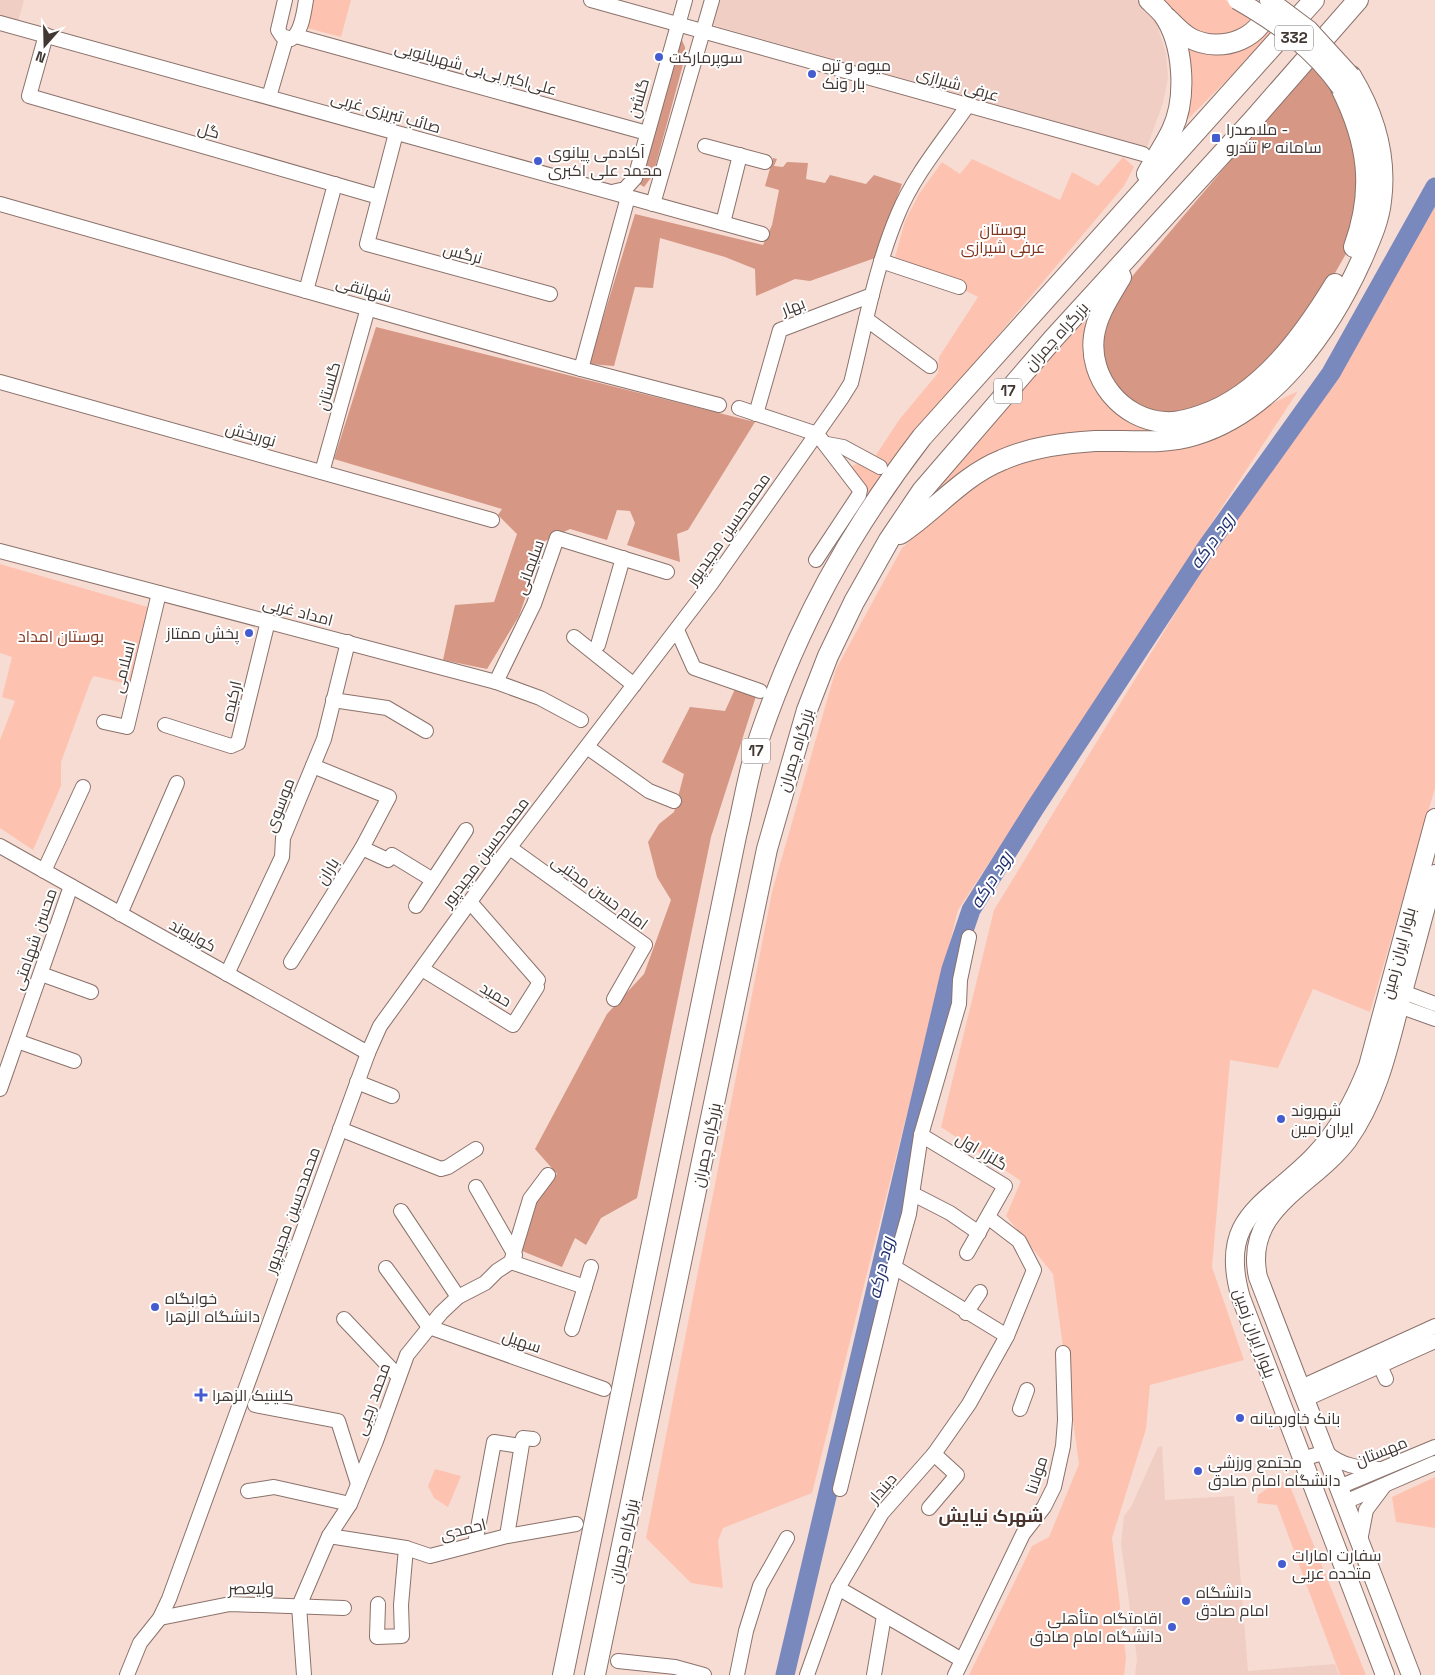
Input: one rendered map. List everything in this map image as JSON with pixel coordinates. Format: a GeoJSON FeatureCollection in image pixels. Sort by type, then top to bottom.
{"type":"FeatureCollection","features":[{"type":"Feature","properties":{"kind":"highway"},"geometry":{"type":"LineString","coordinates":[[1149,0],[1163,15],[1191,38],[1216,45],[1230,44],[1252,34],[1270,8],[1269,0]]}},
{"type":"Feature","properties":{"kind":"highway","name":"بزرگراه چمران"},"geometry":{"type":"LineString","coordinates":[[563,1675],[736,836],[760,738],[776,692],[815,602],[840,555],[886,483],[965,388],[1314,0]]}},
{"type":"Feature","properties":{"kind":"highway","name":"بزرگراه چمران"},"geometry":{"type":"LineString","coordinates":[[595,1675],[763,868],[782,790],[807,710],[828,656],[854,602],[889,540],[922,491],[1053,339],[1358,0]]}},
{"type":"Feature","properties":{"kind":"highway"},"geometry":{"type":"LineString","coordinates":[[1127,209],[1172,130],[1180,98],[1182,72],[1179,56],[1163,15]]}},
{"type":"Feature","properties":{"kind":"highway"},"geometry":{"type":"LineString","coordinates":[[1136,248],[1096,325],[1094,353],[1100,378],[1122,405],[1148,419],[1166,422],[1183,421],[1203,415],[1239,396],[1287,352],[1331,291],[1354,247],[1365,209],[1367,170],[1346,82]]}},
{"type":"Feature","properties":{"kind":"highway"},"geometry":{"type":"LineString","coordinates":[[889,540],[914,525],[974,474],[1000,460],[1026,451],[1068,443],[1168,440],[1194,435],[1234,417],[1278,382],[1320,332],[1341,301],[1376,225],[1381,201],[1380,154],[1372,117],[1346,82]]}},
{"type":"Feature","properties":{"kind":"main road","name":"332"},"geometry":{"type":"LineString","coordinates":[[1237,0],[1287,31],[1346,82]]}},
{"type":"Feature","properties":{"kind":"main road","name":"332"},"geometry":{"type":"LineString","coordinates":[[1269,0],[1309,30],[1346,82]]}},
{"type":"Feature","properties":{"kind":"main road","name":"بلوار ایران زمین"},"geometry":{"type":"LineString","coordinates":[[1385,1675],[1236,1282],[1235,1260],[1239,1236],[1254,1209],[1275,1188],[1312,1158],[1337,1128],[1359,1089],[1368,1066],[1434,829]]}},
{"type":"Feature","properties":{"kind":"main road","name":"بلوار ایران زمین"},"geometry":{"type":"LineString","coordinates":[[1411,1675],[1255,1266],[1256,1244],[1267,1219],[1325,1166],[1349,1139],[1367,1108],[1404,1002],[1435,874]]}},
{"type":"Feature","properties":{"kind":"main road"},"geometry":{"type":"LineString","coordinates":[[1319,1503],[1342,1495]]}},
{"type":"Feature","properties":{"kind":"street"},"geometry":{"type":"LineString","coordinates":[[285,0],[278,30],[279,34],[291,38]]}},
{"type":"Feature","properties":{"kind":"street"},"geometry":{"type":"LineString","coordinates":[[269,97],[306,0]]}},
{"type":"Feature","properties":{"kind":"street","name":"عرفی شیرازی"},"geometry":{"type":"LineString","coordinates":[[590,0],[1143,154]]}},
{"type":"Feature","properties":{"kind":"street","name":"گلشن"},"geometry":{"type":"LineString","coordinates":[[611,192],[626,189],[631,185],[685,0]]}},
{"type":"Feature","properties":{"kind":"street"},"geometry":{"type":"LineString","coordinates":[[653,204],[712,0]]}},
{"type":"Feature","properties":{"kind":"street","name":"صائب تبریزی غربی"},"geometry":{"type":"LineString","coordinates":[[0,23],[762,234]]}},
{"type":"Feature","properties":{"kind":"street","name":"گل"},"geometry":{"type":"LineString","coordinates":[[46,35],[29,96],[379,198]]}},
{"type":"Feature","properties":{"kind":"street","name":"علی‌اکبر بی‌بی شهربانویی"},"geometry":{"type":"LineString","coordinates":[[291,38],[647,133]]}},
{"type":"Feature","properties":{"kind":"street","name":"محمدحسین مجیدپور"},"geometry":{"type":"LineString","coordinates":[[127,1675],[140,1643],[160,1618],[368,1053],[380,1026],[510,848],[822,439],[851,383],[881,261],[898,214],[909,191],[968,105]]}},
{"type":"Feature","properties":{"kind":"street"},"geometry":{"type":"LineString","coordinates":[[379,198],[396,132]]}},
{"type":"Feature","properties":{"kind":"street"},"geometry":{"type":"LineString","coordinates":[[705,146],[766,162]]}},
{"type":"Feature","properties":{"kind":"street"},"geometry":{"type":"LineString","coordinates":[[723,223],[740,155]]}},
{"type":"Feature","properties":{"kind":"street"},"geometry":{"type":"LineString","coordinates":[[306,291],[335,184]]}},
{"type":"Feature","properties":{"kind":"street"},"geometry":{"type":"LineString","coordinates":[[580,369],[628,197]]}},
{"type":"Feature","properties":{"kind":"street","name":"نرگس"},"geometry":{"type":"LineString","coordinates":[[379,198],[367,244],[550,294]]}},
{"type":"Feature","properties":{"kind":"street","name":"شهانقی"},"geometry":{"type":"LineString","coordinates":[[0,204],[580,369],[719,405]]}},
{"type":"Feature","properties":{"kind":"street"},"geometry":{"type":"LineString","coordinates":[[881,261],[959,287]]}},
{"type":"Feature","properties":{"kind":"street","name":"بهار"},"geometry":{"type":"LineString","coordinates":[[756,414],[780,330],[872,295]]}},
{"type":"Feature","properties":{"kind":"street","name":"گلستان"},"geometry":{"type":"LineString","coordinates":[[322,472],[368,308]]}},
{"type":"Feature","properties":{"kind":"street"},"geometry":{"type":"LineString","coordinates":[[866,319],[930,366]]}},
{"type":"Feature","properties":{"kind":"street","name":"نوربخش"},"geometry":{"type":"LineString","coordinates":[[0,382],[492,520]]}},
{"type":"Feature","properties":{"kind":"street"},"geometry":{"type":"LineString","coordinates":[[739,408],[843,447],[880,466]]}},
{"type":"Feature","properties":{"kind":"street"},"geometry":{"type":"LineString","coordinates":[[816,560],[860,490],[822,439]]}},
{"type":"Feature","properties":{"kind":"street","name":"سلیمانی"},"geometry":{"type":"LineString","coordinates":[[496,682],[534,604],[557,538],[667,572]]}},
{"type":"Feature","properties":{"kind":"street","name":"امداد غربی"},"geometry":{"type":"LineString","coordinates":[[0,551],[496,682],[540,698],[581,720]]}},
{"type":"Feature","properties":{"kind":"street"},"geometry":{"type":"LineString","coordinates":[[598,645],[623,558]]}},
{"type":"Feature","properties":{"kind":"street","name":"اسلامی"},"geometry":{"type":"LineString","coordinates":[[104,722],[127,727],[159,593]]}},
{"type":"Feature","properties":{"kind":"street","name":"ارکیده"},"geometry":{"type":"LineString","coordinates":[[165,725],[231,746],[238,743],[268,622]]}},
{"type":"Feature","properties":{"kind":"street"},"geometry":{"type":"LineString","coordinates":[[677,630],[694,668],[760,691]]}},
{"type":"Feature","properties":{"kind":"street"},"geometry":{"type":"LineString","coordinates":[[574,637],[634,685]]}},
{"type":"Feature","properties":{"kind":"street","name":"موسوی"},"geometry":{"type":"LineString","coordinates":[[227,974],[282,856],[283,838],[324,739],[348,642]]}},
{"type":"Feature","properties":{"kind":"street"},"geometry":{"type":"LineString","coordinates":[[333,700],[387,708],[426,731]]}},
{"type":"Feature","properties":{"kind":"street"},"geometry":{"type":"LineString","coordinates":[[587,748],[649,790],[674,801]]}},
{"type":"Feature","properties":{"kind":"street","name":"باران"},"geometry":{"type":"LineString","coordinates":[[291,962],[362,848],[389,797],[313,766]]}},
{"type":"Feature","properties":{"kind":"street"},"geometry":{"type":"LineString","coordinates":[[120,914],[177,783]]}},
{"type":"Feature","properties":{"kind":"street"},"geometry":{"type":"LineString","coordinates":[[44,871],[83,787]]}},
{"type":"Feature","properties":{"kind":"street"},"geometry":{"type":"LineString","coordinates":[[416,906],[466,830]]}},
{"type":"Feature","properties":{"kind":"street","name":"کولیوند"},"geometry":{"type":"LineString","coordinates":[[0,846],[368,1053]]}},
{"type":"Feature","properties":{"kind":"street"},"geometry":{"type":"LineString","coordinates":[[362,848],[388,860],[392,855],[433,880]]}},
{"type":"Feature","properties":{"kind":"street","name":"امام حسن مجتبی"},"geometry":{"type":"LineString","coordinates":[[510,848],[644,945],[614,999]]}},
{"type":"Feature","properties":{"kind":"street","name":"محسن شهامتی"},"geometry":{"type":"LineString","coordinates":[[0,1089],[71,886]]}},
{"type":"Feature","properties":{"kind":"street","name":"حمید"},"geometry":{"type":"LineString","coordinates":[[422,969],[513,1025],[538,983],[470,902]]}},
{"type":"Feature","properties":{"kind":"street"},"geometry":{"type":"LineString","coordinates":[[840,1489],[913,1194],[921,1135],[958,1004],[960,980],[969,937]]}},
{"type":"Feature","properties":{"kind":"street"},"geometry":{"type":"LineString","coordinates":[[41,974],[91,992]]}},
{"type":"Feature","properties":{"kind":"street"},"geometry":{"type":"LineString","coordinates":[[1404,1002],[1435,1004]]}},
{"type":"Feature","properties":{"kind":"street"},"geometry":{"type":"LineString","coordinates":[[1404,1002],[1435,1018]]}},
{"type":"Feature","properties":{"kind":"street"},"geometry":{"type":"LineString","coordinates":[[17,1041],[74,1061]]}},
{"type":"Feature","properties":{"kind":"street"},"geometry":{"type":"LineString","coordinates":[[358,1082],[392,1096]]}},
{"type":"Feature","properties":{"kind":"street"},"geometry":{"type":"LineString","coordinates":[[340,1129],[441,1169],[448,1167],[476,1149]]}},
{"type":"Feature","properties":{"kind":"street","name":"گلزار اول"},"geometry":{"type":"LineString","coordinates":[[921,1135],[1005,1186],[989,1218],[967,1254]]}},
{"type":"Feature","properties":{"kind":"street"},"geometry":{"type":"LineString","coordinates":[[513,1258],[530,1199],[548,1175]]}},
{"type":"Feature","properties":{"kind":"street"},"geometry":{"type":"LineString","coordinates":[[476,1187],[513,1258],[585,1287]]}},
{"type":"Feature","properties":{"kind":"street"},"geometry":{"type":"LineString","coordinates":[[913,1194],[950,1213],[980,1233]]}},
{"type":"Feature","properties":{"kind":"street"},"geometry":{"type":"LineString","coordinates":[[401,1212],[458,1298]]}},
{"type":"Feature","properties":{"kind":"street","name":"دیندار"},"geometry":{"type":"LineString","coordinates":[[807,1675],[838,1588],[882,1513],[934,1454],[970,1404],[1007,1336],[1034,1270],[1019,1241],[989,1218]]}},
{"type":"Feature","properties":{"kind":"street","name":"محمد رجبی"},"geometry":{"type":"LineString","coordinates":[[304,1675],[299,1606],[330,1536],[350,1504],[376,1441],[407,1355],[429,1327],[458,1298],[486,1283],[497,1270],[513,1258]]}},
{"type":"Feature","properties":{"kind":"street"},"geometry":{"type":"LineString","coordinates":[[572,1328],[591,1267]]}},
{"type":"Feature","properties":{"kind":"street"},"geometry":{"type":"LineString","coordinates":[[894,1267],[966,1313],[1007,1336]]}},
{"type":"Feature","properties":{"kind":"street"},"geometry":{"type":"LineString","coordinates":[[386,1268],[429,1327]]}},
{"type":"Feature","properties":{"kind":"street"},"geometry":{"type":"LineString","coordinates":[[966,1313],[980,1292]]}},
{"type":"Feature","properties":{"kind":"street"},"geometry":{"type":"LineString","coordinates":[[344,1319],[398,1376]]}},
{"type":"Feature","properties":{"kind":"street"},"geometry":{"type":"LineString","coordinates":[[1303,1393],[1378,1359],[1435,1326]]}},
{"type":"Feature","properties":{"kind":"street","name":"سهیل"},"geometry":{"type":"LineString","coordinates":[[429,1327],[604,1388]]}},
{"type":"Feature","properties":{"kind":"street"},"geometry":{"type":"LineString","coordinates":[[1378,1359],[1435,1341]]}},
{"type":"Feature","properties":{"kind":"street","name":"مولانا"},"geometry":{"type":"LineString","coordinates":[[955,1675],[1023,1534],[1044,1507],[1054,1487],[1063,1446],[1066,1420],[1063,1354]]}},
{"type":"Feature","properties":{"kind":"street"},"geometry":{"type":"LineString","coordinates":[[1378,1359],[1386,1379]]}},
{"type":"Feature","properties":{"kind":"street"},"geometry":{"type":"LineString","coordinates":[[1020,1409],[1026,1390]]}},
{"type":"Feature","properties":{"kind":"street"},"geometry":{"type":"LineString","coordinates":[[255,1406],[338,1421],[358,1484]]}},
{"type":"Feature","properties":{"kind":"street"},"geometry":{"type":"LineString","coordinates":[[475,1544],[494,1442],[527,1443],[507,1536]]}},
{"type":"Feature","properties":{"kind":"street","name":"مهستان"},"geometry":{"type":"LineString","coordinates":[[1342,1495],[1382,1469],[1435,1447]]}},
{"type":"Feature","properties":{"kind":"street"},"geometry":{"type":"LineString","coordinates":[[1302,1459],[1326,1452],[1339,1462],[1348,1465],[1382,1469]]}},
{"type":"Feature","properties":{"kind":"street"},"geometry":{"type":"LineString","coordinates":[[929,1508],[957,1475],[934,1454]]}},
{"type":"Feature","properties":{"kind":"street"},"geometry":{"type":"LineString","coordinates":[[1342,1495],[1385,1485],[1435,1463]]}},
{"type":"Feature","properties":{"kind":"street"},"geometry":{"type":"LineString","coordinates":[[1360,1541],[1366,1510],[1385,1485]]}},
{"type":"Feature","properties":{"kind":"street"},"geometry":{"type":"LineString","coordinates":[[248,1491],[274,1487],[350,1504]]}},
{"type":"Feature","properties":{"kind":"street","name":"احمدی"},"geometry":{"type":"LineString","coordinates":[[330,1536],[406,1548],[430,1556],[507,1536],[576,1524]]}},
{"type":"Feature","properties":{"kind":"street"},"geometry":{"type":"LineString","coordinates":[[737,1675],[746,1631],[760,1586],[787,1538]]}},
{"type":"Feature","properties":{"kind":"street"},"geometry":{"type":"LineString","coordinates":[[378,1604],[378,1636],[402,1636],[401,1605],[406,1548]]}},
{"type":"Feature","properties":{"kind":"street"},"geometry":{"type":"LineString","coordinates":[[838,1588],[962,1660]]}},
{"type":"Feature","properties":{"kind":"street","name":"ولیعصر"},"geometry":{"type":"LineString","coordinates":[[160,1618],[230,1604],[344,1608]]}},
{"type":"Feature","properties":{"kind":"street"},"geometry":{"type":"LineString","coordinates":[[874,1675],[884,1616]]}},
{"type":"Feature","properties":{"kind":"street"},"geometry":{"type":"LineString","coordinates":[[618,1661],[675,1667],[704,1675]]}},
{"type":"Feature","properties":{"kind":"shaded area"},"geometry":{"type":"Polygon","coordinates":[[[0,0],[24,0],[17,25],[0,21],[0,0]]]}},
{"type":"Feature","properties":{"kind":"shaded area"},"geometry":{"type":"Polygon","coordinates":[[[716,0],[1137,0],[1155,19],[1166,53],[1168,78],[1163,103],[1147,147],[709,24],[716,0]]]}},
{"type":"Feature","properties":{"kind":"shaded area"},"geometry":{"type":"Polygon","coordinates":[[[681,38],[685,47],[685,57],[653,175],[644,187],[638,183],[681,38]]]}},
{"type":"Feature","properties":{"kind":"shaded area"},"geometry":{"type":"Polygon","coordinates":[[[1315,61],[1335,87],[1362,173],[1347,252],[1327,287],[1260,371],[1193,413],[1151,414],[1113,387],[1098,339],[1118,293],[1315,61]]]}},
{"type":"Feature","properties":{"kind":"shaded area"},"geometry":{"type":"Polygon","coordinates":[[[773,158],[777,159],[774,166],[783,167],[787,162],[808,163],[806,179],[825,183],[830,175],[866,184],[874,175],[902,184],[875,258],[810,281],[795,279],[756,296],[755,269],[725,257],[660,238],[653,288],[635,287],[614,366],[589,364],[635,214],[763,245],[772,225],[779,190],[765,186],[773,158]]]}},
{"type":"Feature","properties":{"kind":"shaded area"},"geometry":{"type":"Polygon","coordinates":[[[376,327],[755,422],[688,530],[677,534],[680,562],[627,545],[635,523],[630,511],[617,510],[607,540],[570,529],[545,541],[519,616],[487,669],[443,660],[455,605],[494,602],[517,534],[498,515],[502,509],[334,459],[376,327]]]}},
{"type":"Feature","properties":{"kind":"shaded area"},"geometry":{"type":"Polygon","coordinates":[[[736,687],[757,693],[711,837],[637,1198],[601,1218],[586,1245],[575,1238],[562,1267],[522,1251],[539,1195],[557,1174],[535,1149],[607,1014],[644,974],[671,900],[657,877],[648,842],[659,824],[674,812],[684,774],[662,762],[690,707],[725,711],[736,687]]]}},
{"type":"Feature","properties":{"kind":"shaded area","name":"دانشگاه امام صادق"},"geometry":{"type":"Polygon","coordinates":[[[1162,1446],[1165,1500],[1234,1496],[1248,1671],[1335,1664],[1339,1675],[1135,1675],[1137,1659],[1121,1544],[1124,1516],[1131,1507],[1158,1447],[1162,1446]]]}},
{"type":"Feature","properties":{"kind":"green space"},"geometry":{"type":"Polygon","coordinates":[[[312,0],[351,0],[341,37],[307,28],[312,0]]]}},
{"type":"Feature","properties":{"kind":"green space"},"geometry":{"type":"Polygon","coordinates":[[[1156,0],[1225,0],[1257,17],[1244,32],[1199,37],[1156,0]]]}},
{"type":"Feature","properties":{"kind":"green space"},"geometry":{"type":"Polygon","coordinates":[[[1268,23],[1277,30],[1182,125],[1185,42],[1194,46],[1268,23]]]}},
{"type":"Feature","properties":{"kind":"green space","name":"بوستان عرفی شیرازی"},"geometry":{"type":"Polygon","coordinates":[[[1123,157],[1134,167],[1124,186],[911,438],[869,495],[850,467],[876,455],[899,420],[938,373],[939,357],[978,297],[964,290],[965,283],[895,257],[905,221],[919,194],[942,162],[960,174],[972,159],[1060,200],[1072,172],[1098,186],[1123,157]]]}},
{"type":"Feature","properties":{"kind":"green space"},"geometry":{"type":"Polygon","coordinates":[[[1435,177],[1435,788],[1370,1012],[1313,989],[1278,1068],[1230,1060],[1212,1267],[1244,1360],[1150,1385],[1146,1429],[1112,1538],[1126,1658],[1124,1675],[969,1675],[1032,1546],[1049,1537],[1079,1464],[1053,1274],[1006,1216],[1021,1181],[941,1127],[994,910],[1386,268],[1435,177]]]}},
{"type":"Feature","properties":{"kind":"green space"},"geometry":{"type":"Polygon","coordinates":[[[1093,312],[1180,429],[1079,433],[1039,437],[1008,446],[986,457],[934,492],[957,460],[1093,312]]]}},
{"type":"Feature","properties":{"kind":"green space"},"geometry":{"type":"Polygon","coordinates":[[[1298,391],[958,910],[812,1493],[723,1528],[718,1541],[723,1588],[691,1583],[646,1538],[772,892],[836,669],[902,548],[977,480],[1042,455],[1189,444],[1298,391]]]}},
{"type":"Feature","properties":{"kind":"green space","name":"بوستان امداد"},"geometry":{"type":"Polygon","coordinates":[[[0,564],[151,608],[132,685],[94,676],[91,680],[61,762],[61,786],[33,850],[0,828],[0,740],[15,701],[2,697],[12,657],[0,653],[0,564]]]}},
{"type":"Feature","properties":{"kind":"green space"},"geometry":{"type":"Polygon","coordinates":[[[435,1469],[461,1476],[448,1507],[434,1498],[428,1486],[435,1469]]]}},
{"type":"Feature","properties":{"kind":"green space"},"geometry":{"type":"Polygon","coordinates":[[[1435,1477],[1435,1528],[1396,1522],[1392,1497],[1435,1477]]]}},
{"type":"Feature","properties":{"kind":"green space"},"geometry":{"type":"Polygon","coordinates":[[[1288,1481],[1366,1675],[1340,1675],[1277,1505],[1257,1503],[1258,1495],[1275,1483],[1288,1481]]]}},
{"type":"Feature","properties":{"kind":"waterway","name":"رود درکه"},"geometry":{"type":"LineString","coordinates":[[785,1675],[951,969],[971,910],[1035,808],[1208,545],[1331,373],[1435,187]]}},
{"type":"Feature","properties":{"kind":"place","name":"سوپرمارکت"},"geometry":{"type":"Point","coordinates":[659,57]}},
{"type":"Feature","properties":{"kind":"place","name":"میوه و تره بار ونک"},"geometry":{"type":"Point","coordinates":[812,74]}},
{"type":"Feature","properties":{"kind":"place","name":"ملاصدرا - سامانه ۴ تندرو"},"geometry":{"type":"Point","coordinates":[1216,138]}},
{"type":"Feature","properties":{"kind":"place","name":"آکادمی پیانوی محمد علی‌ اکبری"},"geometry":{"type":"Point","coordinates":[538,161]}},
{"type":"Feature","properties":{"kind":"place","name":"پخش ممتاز"},"geometry":{"type":"Point","coordinates":[249,633]}},
{"type":"Feature","properties":{"kind":"place","name":"شهروند ایران زمین"},"geometry":{"type":"Point","coordinates":[1281,1119]}},
{"type":"Feature","properties":{"kind":"place","name":"خوابگاه دانشگاه الزهرا"},"geometry":{"type":"Point","coordinates":[155,1307]}},
{"type":"Feature","properties":{"kind":"place","name":"کلینیک الزهرا"},"geometry":{"type":"Point","coordinates":[201,1395]}},
{"type":"Feature","properties":{"kind":"place","name":"بانک خاورمیانه"},"geometry":{"type":"Point","coordinates":[1240,1418]}},
{"type":"Feature","properties":{"kind":"place","name":"مجتمع ورزشی دانشگاه امام صادق"},"geometry":{"type":"Point","coordinates":[1198,1471]}},
{"type":"Feature","properties":{"kind":"place","name":"سفارت امارات متحده عربی"},"geometry":{"type":"Point","coordinates":[1282,1564]}},
{"type":"Feature","properties":{"kind":"place","name":"دانشگاه امام صادق"},"geometry":{"type":"Point","coordinates":[1186,1601]}},
{"type":"Feature","properties":{"kind":"place","name":"اقامتگاه متأهلی دانشگاه امام صادق"},"geometry":{"type":"Point","coordinates":[1172,1627]}},
{"type":"Feature","properties":{"kind":"district","name":"شهرک نیایش"},"geometry":{"type":"Point","coordinates":[991,1516]}}]}
